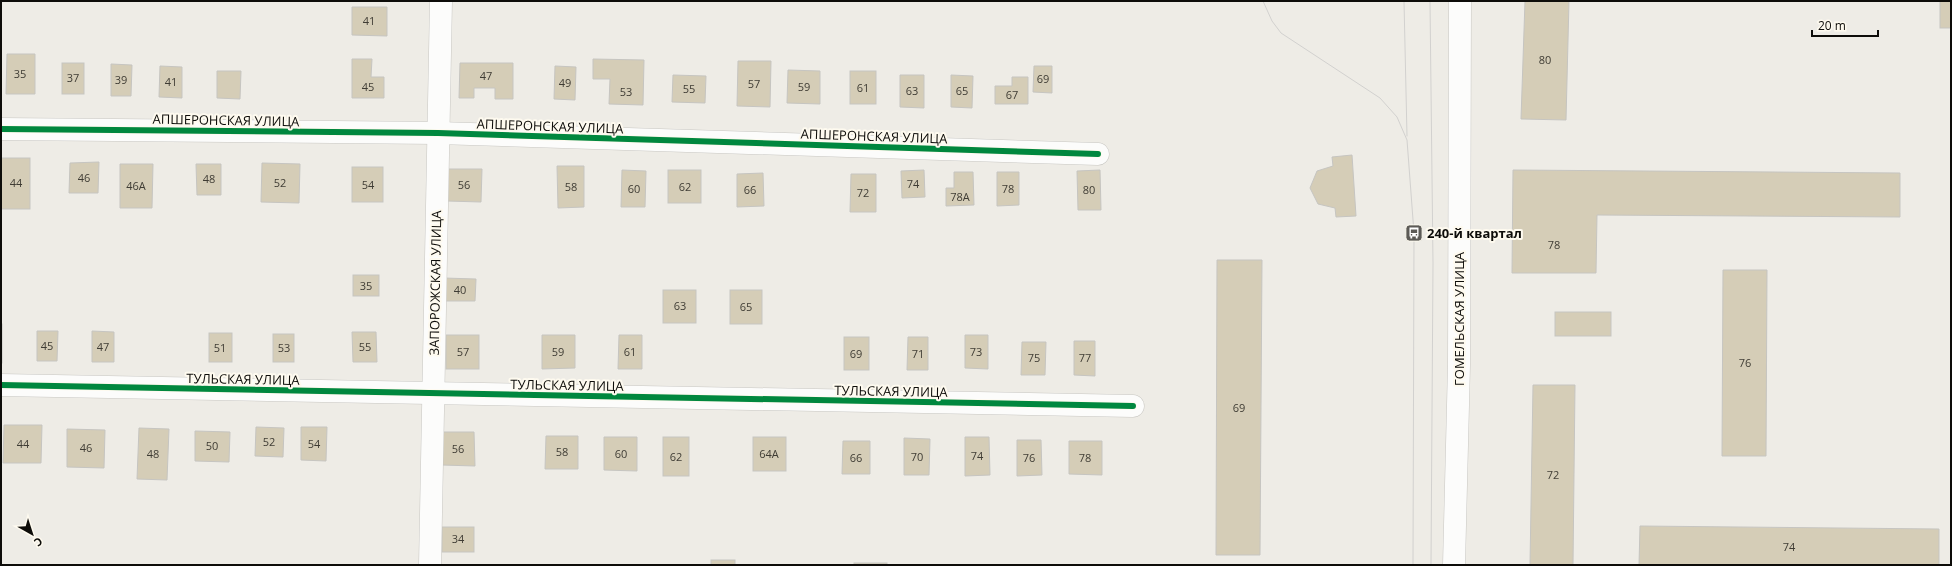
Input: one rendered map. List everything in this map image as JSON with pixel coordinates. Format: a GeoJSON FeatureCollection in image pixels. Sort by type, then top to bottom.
{"type":"FeatureCollection","features":[{"type":"Feature","properties":{"kind":"street","name":"ЗАПОРОЖСКАЯ УЛИЦА"},"geometry":{"type":"LineString","coordinates":[[430,565],[441,1]]}},
{"type":"Feature","properties":{"kind":"street","name":"ГОМЕЛЬСКАЯ УЛИЦА"},"geometry":{"type":"LineString","coordinates":[[1454,565],[1459,365],[1460,1]]}},
{"type":"Feature","properties":{"kind":"street","name":"АПШЕРОНСКАЯ УЛИЦА"},"geometry":{"type":"LineString","coordinates":[[1,129],[438,133],[1098,154]]}},
{"type":"Feature","properties":{"kind":"street","name":"ТУЛЬСКАЯ УЛИЦА"},"geometry":{"type":"LineString","coordinates":[[1,384],[434,394],[1133,406]]}},
{"type":"Feature","properties":{"kind":"building"},"geometry":{"type":"Polygon","coordinates":[[[1525,1],[1569,1],[1566,120],[1521,119],[1525,1]]]}},
{"type":"Feature","properties":{"kind":"building"},"geometry":{"type":"Polygon","coordinates":[[[1940,1],[1951,1],[1951,28],[1940,28],[1940,1]]]}},
{"type":"Feature","properties":{"kind":"building"},"geometry":{"type":"Polygon","coordinates":[[[352,7],[387,7],[387,36],[352,35],[352,7]]]}},
{"type":"Feature","properties":{"kind":"building"},"geometry":{"type":"Polygon","coordinates":[[[7,54],[35,54],[35,94],[6,94],[7,54]]]}},
{"type":"Feature","properties":{"kind":"building"},"geometry":{"type":"Polygon","coordinates":[[[352,59],[372,59],[371,77],[384,77],[384,98],[352,98],[352,59]]]}},
{"type":"Feature","properties":{"kind":"building"},"geometry":{"type":"Polygon","coordinates":[[[593,59],[644,60],[643,105],[609,104],[610,79],[593,79],[593,59]]]}},
{"type":"Feature","properties":{"kind":"building"},"geometry":{"type":"Polygon","coordinates":[[[738,61],[771,61],[770,107],[737,106],[738,61]]]}},
{"type":"Feature","properties":{"kind":"building"},"geometry":{"type":"Polygon","coordinates":[[[62,63],[84,63],[84,94],[62,94],[62,63]]]}},
{"type":"Feature","properties":{"kind":"building"},"geometry":{"type":"Polygon","coordinates":[[[460,63],[513,63],[513,99],[495,99],[495,88],[474,88],[474,98],[459,98],[460,63]]]}},
{"type":"Feature","properties":{"kind":"building"},"geometry":{"type":"Polygon","coordinates":[[[111,64],[132,65],[131,96],[111,96],[111,64]]]}},
{"type":"Feature","properties":{"kind":"building"},"geometry":{"type":"Polygon","coordinates":[[[160,66],[182,67],[182,98],[159,97],[160,66]]]}},
{"type":"Feature","properties":{"kind":"building"},"geometry":{"type":"Polygon","coordinates":[[[555,66],[576,67],[575,100],[554,99],[555,66]]]}},
{"type":"Feature","properties":{"kind":"building"},"geometry":{"type":"Polygon","coordinates":[[[1034,66],[1052,66],[1052,93],[1033,92],[1034,66]]]}},
{"type":"Feature","properties":{"kind":"building"},"geometry":{"type":"Polygon","coordinates":[[[788,70],[820,71],[820,104],[787,103],[788,70]]]}},
{"type":"Feature","properties":{"kind":"building"},"geometry":{"type":"Polygon","coordinates":[[[217,71],[241,71],[240,99],[217,98],[217,71]]]}},
{"type":"Feature","properties":{"kind":"building"},"geometry":{"type":"Polygon","coordinates":[[[850,71],[876,71],[876,104],[850,104],[850,71]]]}},
{"type":"Feature","properties":{"kind":"building"},"geometry":{"type":"Polygon","coordinates":[[[673,75],[706,76],[705,103],[672,102],[673,75]]]}},
{"type":"Feature","properties":{"kind":"building"},"geometry":{"type":"Polygon","coordinates":[[[900,75],[924,75],[924,108],[900,107],[900,75]]]}},
{"type":"Feature","properties":{"kind":"building"},"geometry":{"type":"Polygon","coordinates":[[[951,75],[973,76],[972,108],[951,107],[951,75]]]}},
{"type":"Feature","properties":{"kind":"building"},"geometry":{"type":"Polygon","coordinates":[[[1012,77],[1028,77],[1028,104],[995,104],[995,86],[1012,86],[1012,77]]]}},
{"type":"Feature","properties":{"kind":"building"},"geometry":{"type":"Polygon","coordinates":[[[1352,155],[1356,216],[1336,217],[1335,208],[1318,204],[1310,188],[1317,171],[1333,166],[1332,157],[1352,155]]]}},
{"type":"Feature","properties":{"kind":"building"},"geometry":{"type":"Polygon","coordinates":[[[1,158],[30,158],[30,209],[1,209],[1,158]]]}},
{"type":"Feature","properties":{"kind":"building"},"geometry":{"type":"Polygon","coordinates":[[[99,162],[98,193],[69,193],[70,163],[99,162]]]}},
{"type":"Feature","properties":{"kind":"building"},"geometry":{"type":"Polygon","coordinates":[[[262,163],[300,164],[299,203],[261,202],[262,163]]]}},
{"type":"Feature","properties":{"kind":"building"},"geometry":{"type":"Polygon","coordinates":[[[120,164],[153,164],[152,208],[120,208],[120,164]]]}},
{"type":"Feature","properties":{"kind":"building"},"geometry":{"type":"Polygon","coordinates":[[[196,164],[221,164],[221,195],[197,195],[196,164]]]}},
{"type":"Feature","properties":{"kind":"building"},"geometry":{"type":"Polygon","coordinates":[[[557,166],[584,166],[584,207],[558,208],[557,166]]]}},
{"type":"Feature","properties":{"kind":"building"},"geometry":{"type":"Polygon","coordinates":[[[352,167],[383,167],[383,202],[352,202],[352,167]]]}},
{"type":"Feature","properties":{"kind":"building"},"geometry":{"type":"Polygon","coordinates":[[[448,169],[482,169],[481,202],[447,201],[448,169]]]}},
{"type":"Feature","properties":{"kind":"building"},"geometry":{"type":"Polygon","coordinates":[[[622,170],[646,171],[645,207],[621,207],[622,170]]]}},
{"type":"Feature","properties":{"kind":"building"},"geometry":{"type":"Polygon","coordinates":[[[668,170],[701,170],[701,203],[668,203],[668,170]]]}},
{"type":"Feature","properties":{"kind":"building"},"geometry":{"type":"Polygon","coordinates":[[[924,170],[925,197],[902,198],[901,171],[924,170]]]}},
{"type":"Feature","properties":{"kind":"building"},"geometry":{"type":"Polygon","coordinates":[[[1100,170],[1101,210],[1078,210],[1077,171],[1100,170]]]}},
{"type":"Feature","properties":{"kind":"building"},"geometry":{"type":"Polygon","coordinates":[[[1513,170],[1900,173],[1900,217],[1597,215],[1596,273],[1512,273],[1513,170]]]}},
{"type":"Feature","properties":{"kind":"building"},"geometry":{"type":"Polygon","coordinates":[[[954,172],[973,172],[974,205],[946,206],[946,188],[954,188],[954,172]]]}},
{"type":"Feature","properties":{"kind":"building"},"geometry":{"type":"Polygon","coordinates":[[[997,172],[1019,172],[1019,205],[997,206],[997,172]]]}},
{"type":"Feature","properties":{"kind":"building"},"geometry":{"type":"Polygon","coordinates":[[[763,173],[764,206],[737,207],[737,174],[763,173]]]}},
{"type":"Feature","properties":{"kind":"building"},"geometry":{"type":"Polygon","coordinates":[[[851,174],[876,174],[876,212],[850,212],[851,174]]]}},
{"type":"Feature","properties":{"kind":"building"},"geometry":{"type":"Polygon","coordinates":[[[1217,260],[1262,260],[1260,555],[1216,555],[1217,260]]]}},
{"type":"Feature","properties":{"kind":"building"},"geometry":{"type":"Polygon","coordinates":[[[1723,270],[1767,270],[1766,456],[1722,456],[1723,270]]]}},
{"type":"Feature","properties":{"kind":"building"},"geometry":{"type":"Polygon","coordinates":[[[353,275],[379,275],[379,296],[353,296],[353,275]]]}},
{"type":"Feature","properties":{"kind":"building"},"geometry":{"type":"Polygon","coordinates":[[[444,278],[476,279],[475,301],[444,301],[444,278]]]}},
{"type":"Feature","properties":{"kind":"building"},"geometry":{"type":"Polygon","coordinates":[[[663,290],[696,290],[696,323],[663,323],[663,290]]]}},
{"type":"Feature","properties":{"kind":"building"},"geometry":{"type":"Polygon","coordinates":[[[730,290],[762,290],[762,324],[730,324],[730,290]]]}},
{"type":"Feature","properties":{"kind":"building"},"geometry":{"type":"Polygon","coordinates":[[[1555,312],[1611,312],[1611,336],[1555,336],[1555,312]]]}},
{"type":"Feature","properties":{"kind":"building"},"geometry":{"type":"Polygon","coordinates":[[[2,324],[2,363],[1,363],[2,324]]]}},
{"type":"Feature","properties":{"kind":"building"},"geometry":{"type":"Polygon","coordinates":[[[37,331],[58,331],[57,361],[37,361],[37,331]]]}},
{"type":"Feature","properties":{"kind":"building"},"geometry":{"type":"Polygon","coordinates":[[[92,331],[114,332],[114,362],[92,362],[92,331]]]}},
{"type":"Feature","properties":{"kind":"building"},"geometry":{"type":"Polygon","coordinates":[[[352,332],[376,332],[377,362],[353,362],[352,332]]]}},
{"type":"Feature","properties":{"kind":"building"},"geometry":{"type":"Polygon","coordinates":[[[209,333],[232,333],[232,362],[209,362],[209,333]]]}},
{"type":"Feature","properties":{"kind":"building"},"geometry":{"type":"Polygon","coordinates":[[[273,334],[294,334],[294,362],[273,362],[273,334]]]}},
{"type":"Feature","properties":{"kind":"building"},"geometry":{"type":"Polygon","coordinates":[[[446,335],[479,335],[479,369],[446,369],[446,335]]]}},
{"type":"Feature","properties":{"kind":"building"},"geometry":{"type":"Polygon","coordinates":[[[542,335],[575,335],[575,368],[542,369],[542,335]]]}},
{"type":"Feature","properties":{"kind":"building"},"geometry":{"type":"Polygon","coordinates":[[[619,335],[642,335],[642,369],[618,369],[619,335]]]}},
{"type":"Feature","properties":{"kind":"building"},"geometry":{"type":"Polygon","coordinates":[[[965,335],[988,335],[988,369],[965,368],[965,335]]]}},
{"type":"Feature","properties":{"kind":"building"},"geometry":{"type":"Polygon","coordinates":[[[844,337],[869,337],[869,370],[844,370],[844,337]]]}},
{"type":"Feature","properties":{"kind":"building"},"geometry":{"type":"Polygon","coordinates":[[[908,337],[928,337],[928,370],[907,370],[908,337]]]}},
{"type":"Feature","properties":{"kind":"building"},"geometry":{"type":"Polygon","coordinates":[[[1074,341],[1095,341],[1095,376],[1074,375],[1074,341]]]}},
{"type":"Feature","properties":{"kind":"building"},"geometry":{"type":"Polygon","coordinates":[[[1022,342],[1046,342],[1045,375],[1021,375],[1022,342]]]}},
{"type":"Feature","properties":{"kind":"building"},"geometry":{"type":"Polygon","coordinates":[[[1533,385],[1575,385],[1573,565],[1530,565],[1533,385]]]}},
{"type":"Feature","properties":{"kind":"building"},"geometry":{"type":"Polygon","coordinates":[[[4,425],[42,425],[41,463],[3,463],[4,425]]]}},
{"type":"Feature","properties":{"kind":"building"},"geometry":{"type":"Polygon","coordinates":[[[256,427],[284,428],[283,457],[255,456],[256,427]]]}},
{"type":"Feature","properties":{"kind":"building"},"geometry":{"type":"Polygon","coordinates":[[[301,427],[327,427],[326,461],[301,460],[301,427]]]}},
{"type":"Feature","properties":{"kind":"building"},"geometry":{"type":"Polygon","coordinates":[[[139,428],[169,429],[167,480],[137,479],[139,428]]]}},
{"type":"Feature","properties":{"kind":"building"},"geometry":{"type":"Polygon","coordinates":[[[67,429],[105,430],[104,468],[67,467],[67,429]]]}},
{"type":"Feature","properties":{"kind":"building"},"geometry":{"type":"Polygon","coordinates":[[[195,431],[230,432],[229,462],[195,461],[195,431]]]}},
{"type":"Feature","properties":{"kind":"building"},"geometry":{"type":"Polygon","coordinates":[[[442,432],[474,432],[475,466],[442,465],[442,432]]]}},
{"type":"Feature","properties":{"kind":"building"},"geometry":{"type":"Polygon","coordinates":[[[546,436],[578,436],[578,469],[545,469],[546,436]]]}},
{"type":"Feature","properties":{"kind":"building"},"geometry":{"type":"Polygon","coordinates":[[[604,437],[637,437],[637,471],[604,470],[604,437]]]}},
{"type":"Feature","properties":{"kind":"building"},"geometry":{"type":"Polygon","coordinates":[[[663,437],[689,437],[689,476],[663,476],[663,437]]]}},
{"type":"Feature","properties":{"kind":"building"},"geometry":{"type":"Polygon","coordinates":[[[753,437],[786,437],[786,471],[753,471],[753,437]]]}},
{"type":"Feature","properties":{"kind":"building"},"geometry":{"type":"Polygon","coordinates":[[[965,437],[989,437],[990,475],[965,476],[965,437]]]}},
{"type":"Feature","properties":{"kind":"building"},"geometry":{"type":"Polygon","coordinates":[[[904,438],[930,439],[929,475],[904,475],[904,438]]]}},
{"type":"Feature","properties":{"kind":"building"},"geometry":{"type":"Polygon","coordinates":[[[1017,440],[1041,440],[1042,475],[1017,476],[1017,440]]]}},
{"type":"Feature","properties":{"kind":"building"},"geometry":{"type":"Polygon","coordinates":[[[843,441],[870,441],[870,474],[842,474],[843,441]]]}},
{"type":"Feature","properties":{"kind":"building"},"geometry":{"type":"Polygon","coordinates":[[[1069,441],[1102,441],[1102,475],[1069,474],[1069,441]]]}},
{"type":"Feature","properties":{"kind":"building"},"geometry":{"type":"Polygon","coordinates":[[[1640,526],[1939,529],[1939,565],[1639,565],[1640,526]]]}},
{"type":"Feature","properties":{"kind":"building"},"geometry":{"type":"Polygon","coordinates":[[[442,527],[474,527],[474,552],[442,552],[442,527]]]}},
{"type":"Feature","properties":{"kind":"building"},"geometry":{"type":"Polygon","coordinates":[[[711,560],[735,560],[735,565],[711,565],[711,560]]]}},
{"type":"Feature","properties":{"kind":"building"},"geometry":{"type":"Polygon","coordinates":[[[854,563],[887,563],[887,565],[854,565],[854,563]]]}},
{"type":"Feature","properties":{"kind":"tram line"},"geometry":{"type":"LineString","coordinates":[[1263,1],[1272,21],[1281,33],[1380,98],[1397,117],[1407,140],[1414,233],[1413,565]]}},
{"type":"Feature","properties":{"kind":"tram line"},"geometry":{"type":"LineString","coordinates":[[1404,1],[1407,136]]}},
{"type":"Feature","properties":{"kind":"tram line"},"geometry":{"type":"LineString","coordinates":[[1430,1],[1433,263],[1431,565]]}},
{"type":"Feature","properties":{"kind":"cycle path"},"geometry":{"type":"LineString","coordinates":[[1,129],[438,133],[1098,154]]}},
{"type":"Feature","properties":{"kind":"cycle path"},"geometry":{"type":"LineString","coordinates":[[1,385],[1133,406]]}},
{"type":"Feature","properties":{"kind":"place","name":"240-й квартал"},"geometry":{"type":"Point","coordinates":[1414,233]}}]}
